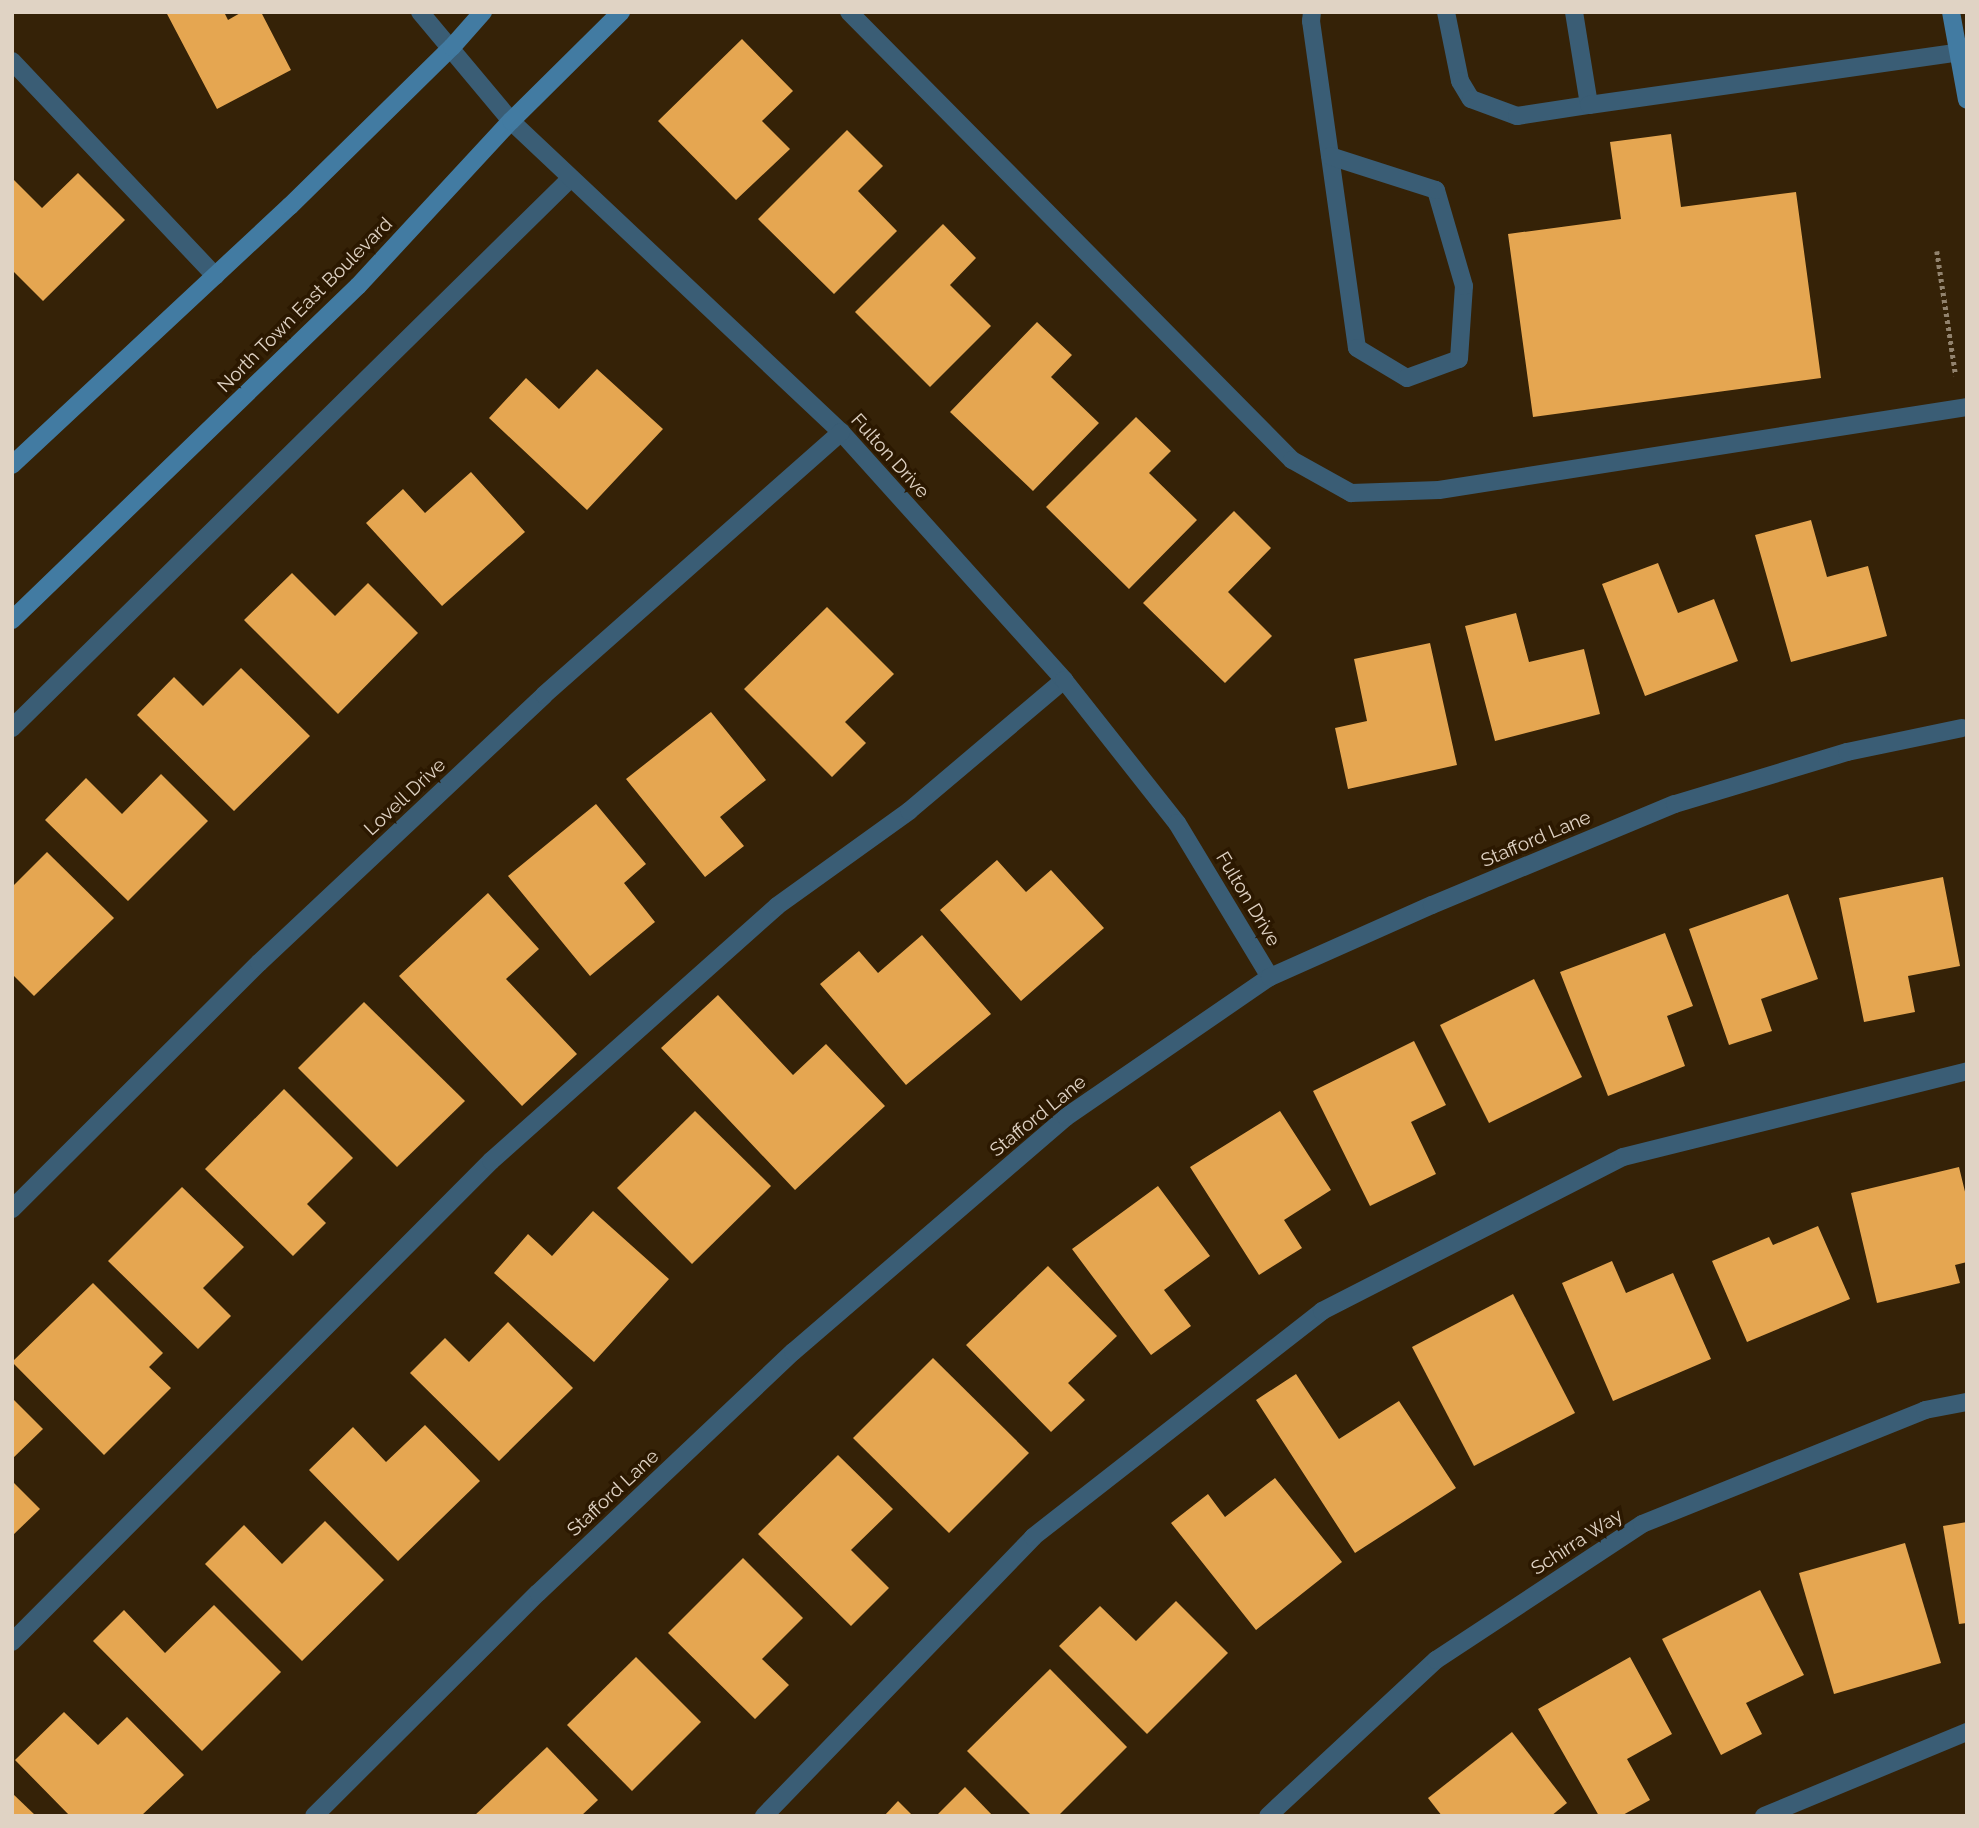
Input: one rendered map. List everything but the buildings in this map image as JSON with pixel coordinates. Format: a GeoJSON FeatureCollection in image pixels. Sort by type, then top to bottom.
{"type":"FeatureCollection","features":[{"type":"Feature","properties":{"kind":"main road"},"geometry":{"type":"LineString","coordinates":[[12,465],[215,276],[452,47],[482,12]]}},
{"type":"Feature","properties":{"kind":"main road","name":"North Town East Boulevard"},"geometry":{"type":"LineString","coordinates":[[12,620],[358,286],[511,121],[621,12]]}},
{"type":"Feature","properties":{"kind":"main road"},"geometry":{"type":"LineString","coordinates":[[1951,12],[1967,100]]}},
{"type":"Feature","properties":{"kind":"street","name":"Fulton Drive"},"geometry":{"type":"LineString","coordinates":[[420,12],[452,47],[511,121],[841,432],[1064,680],[1177,823],[1270,977]]}},
{"type":"Feature","properties":{"kind":"street"},"geometry":{"type":"LineString","coordinates":[[849,12],[1292,460],[1351,493],[1439,490],[1964,407]]}},
{"type":"Feature","properties":{"kind":"street"},"geometry":{"type":"LineString","coordinates":[[1312,12],[1330,156],[1357,348],[1407,378],[1458,359],[1464,286],[1436,190],[1330,156]]}},
{"type":"Feature","properties":{"kind":"street"},"geometry":{"type":"LineString","coordinates":[[1446,12],[1460,81],[1471,99],[1517,116],[1959,52]]}},
{"type":"Feature","properties":{"kind":"street"},"geometry":{"type":"LineString","coordinates":[[1574,12],[1590,105]]}},
{"type":"Feature","properties":{"kind":"street"},"geometry":{"type":"LineString","coordinates":[[12,61],[215,276]]}},
{"type":"Feature","properties":{"kind":"street"},"geometry":{"type":"LineString","coordinates":[[12,728],[571,178]]}},
{"type":"Feature","properties":{"kind":"street","name":"Lovell Drive"},"geometry":{"type":"LineString","coordinates":[[12,1209],[259,962],[544,695],[841,432]]}},
{"type":"Feature","properties":{"kind":"street"},"geometry":{"type":"LineString","coordinates":[[12,1643],[491,1161],[777,906],[909,811],[1064,680]]}},
{"type":"Feature","properties":{"kind":"street","name":"Stafford Lane"},"geometry":{"type":"LineString","coordinates":[[314,1816],[538,1593],[793,1352],[1066,1117],[1270,977],[1432,905],[1675,804],[1847,752],[1962,728]]}},
{"type":"Feature","properties":{"kind":"street"},"geometry":{"type":"LineString","coordinates":[[764,1816],[1033,1537],[1322,1311],[1622,1157],[1967,1070]]}},
{"type":"Feature","properties":{"kind":"street","name":"Schirra Way"},"geometry":{"type":"LineString","coordinates":[[1268,1816],[1436,1660],[1642,1524],[1925,1410],[1967,1402]]}},
{"type":"Feature","properties":{"kind":"street"},"geometry":{"type":"LineString","coordinates":[[1764,1816],[1967,1732]]}},
{"type":"Feature","properties":{"kind":"path"},"geometry":{"type":"LineString","coordinates":[[1937,251],[1964,407]]}}]}
